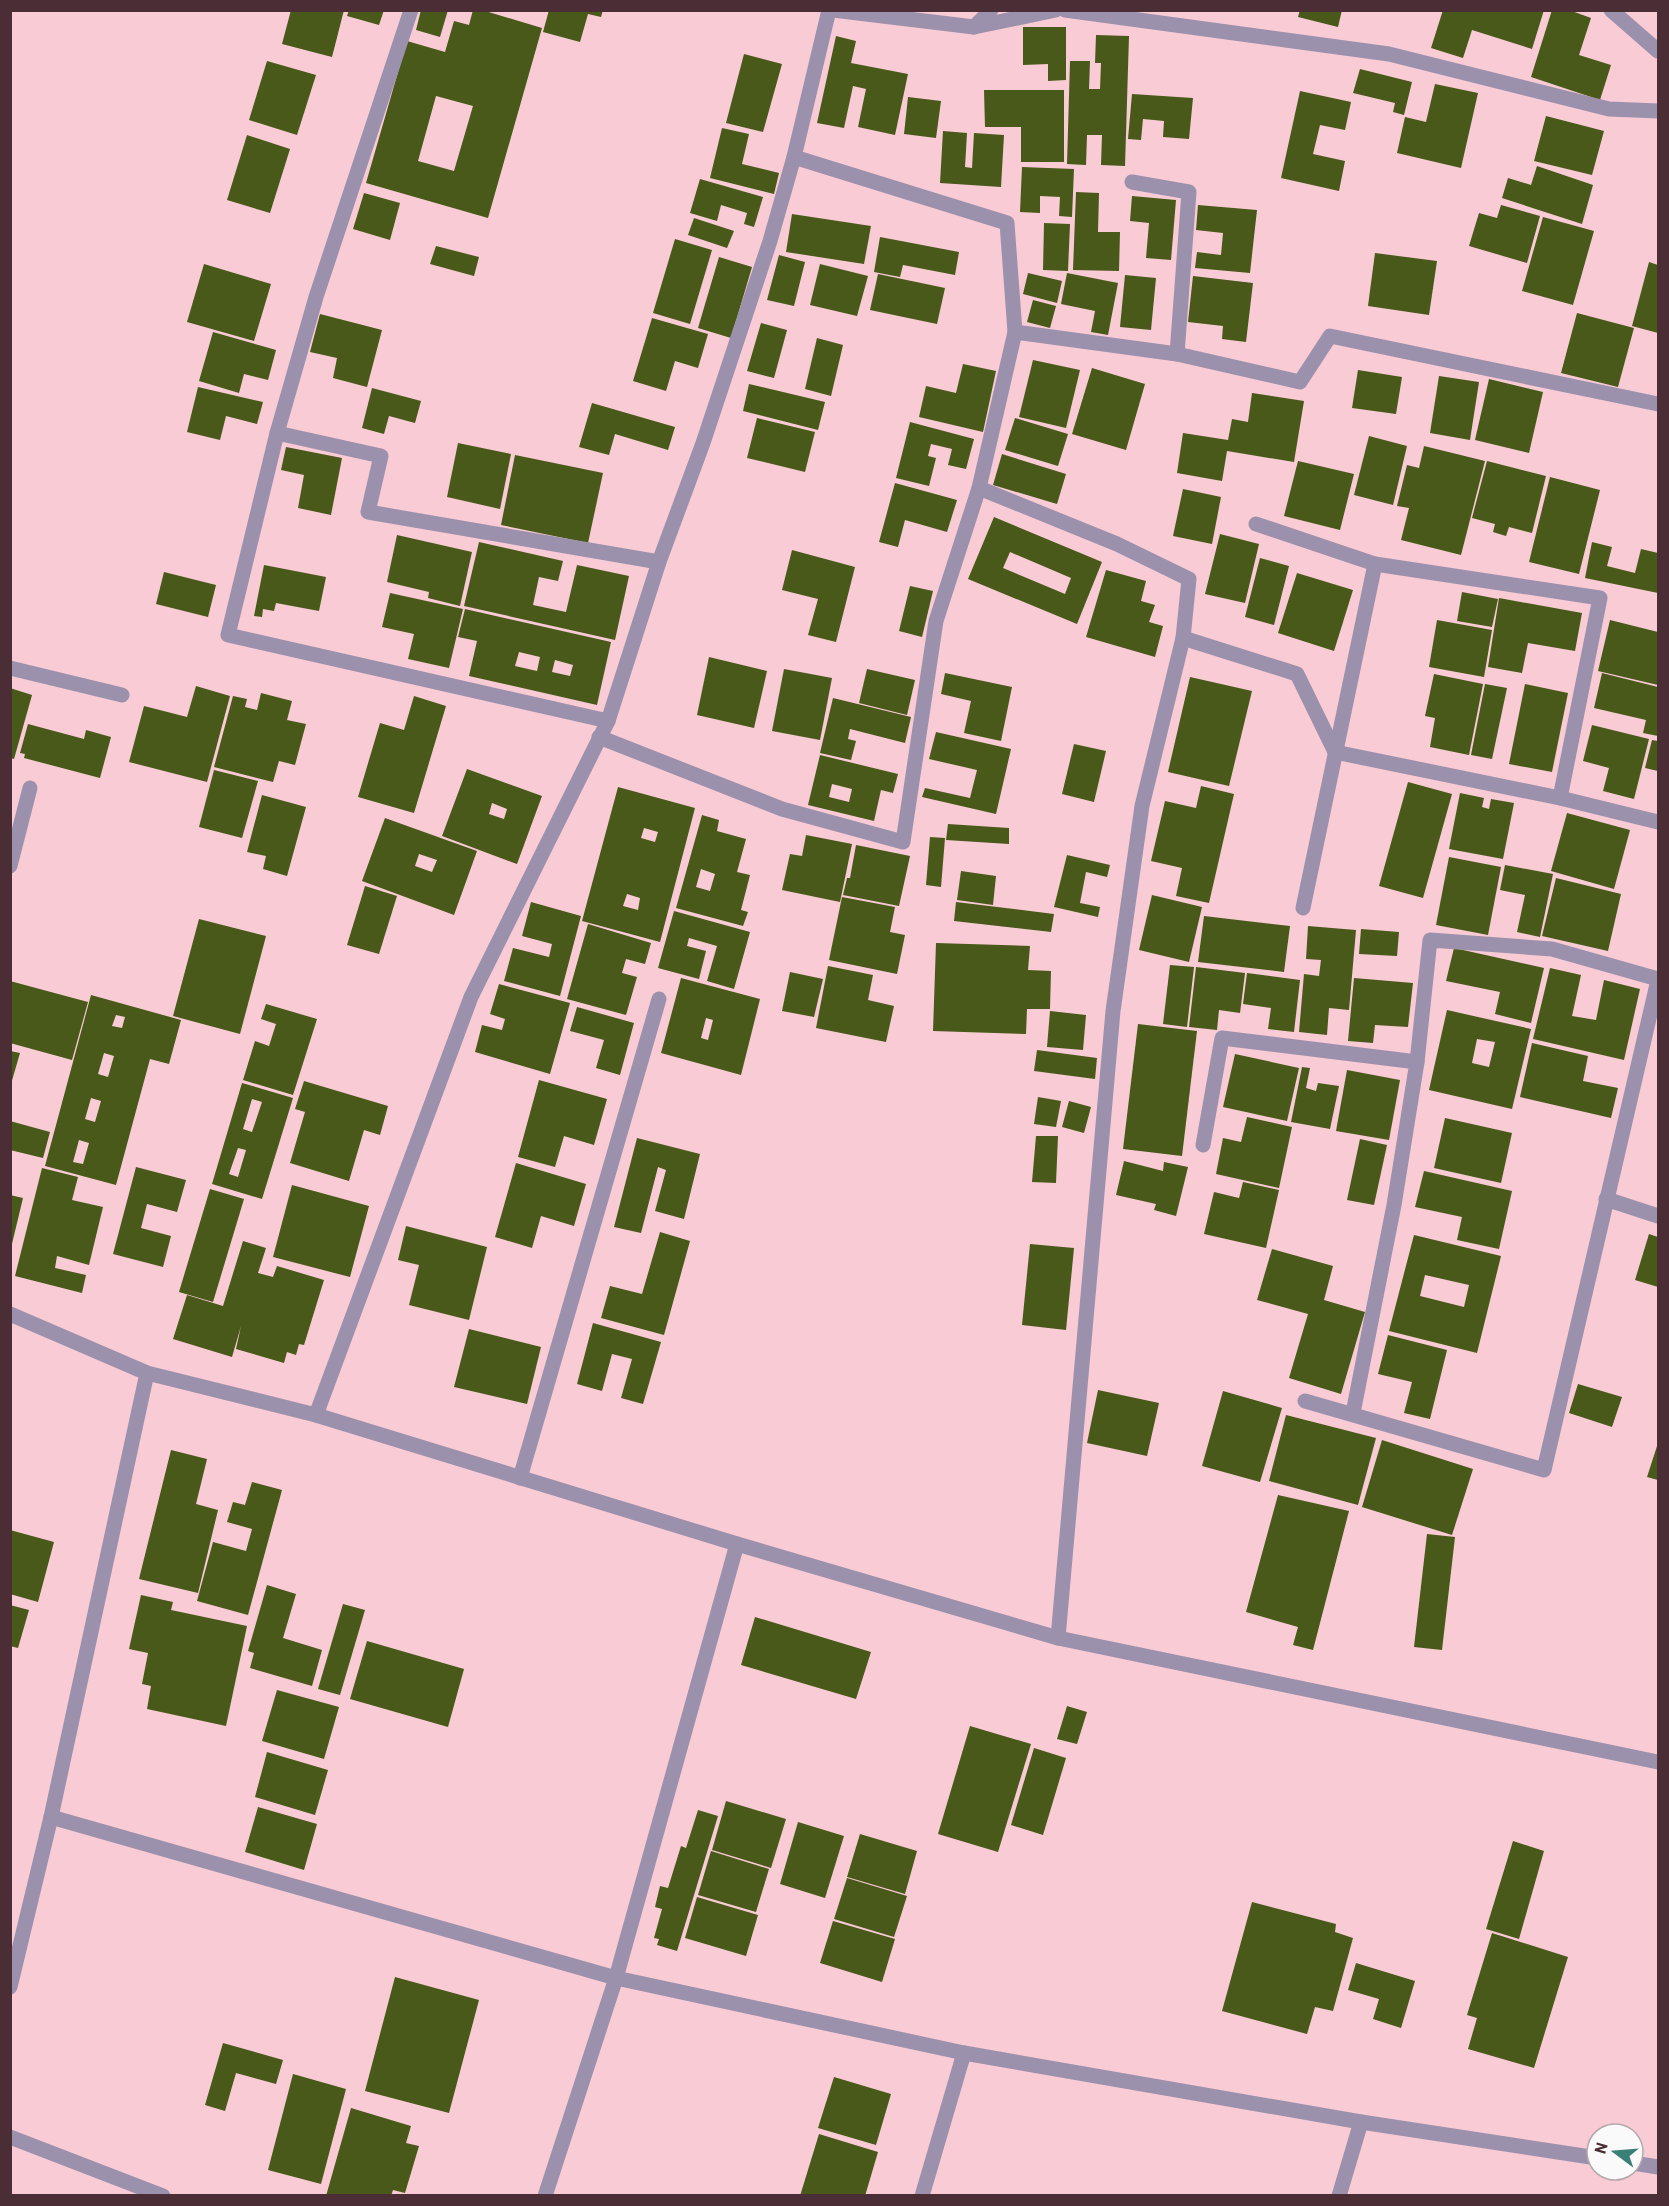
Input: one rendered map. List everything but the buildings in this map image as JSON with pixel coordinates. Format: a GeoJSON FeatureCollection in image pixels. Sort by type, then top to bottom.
{"type":"FeatureCollection","features":[{"type":"Feature","properties":{"kind":"street"},"geometry":{"type":"LineString","coordinates":[[411,10],[316,297],[277,433],[228,634],[608,721]]}},
{"type":"Feature","properties":{"kind":"street"},"geometry":{"type":"LineString","coordinates":[[316,1414],[471,997],[608,721],[659,562],[703,443],[770,241],[831,10],[974,27],[1056,10]]}},
{"type":"Feature","properties":{"kind":"street"},"geometry":{"type":"LineString","coordinates":[[974,27],[991,10]]}},
{"type":"Feature","properties":{"kind":"street"},"geometry":{"type":"LineString","coordinates":[[1065,10],[1389,54],[1609,110],[1659,111]]}},
{"type":"Feature","properties":{"kind":"street"},"geometry":{"type":"LineString","coordinates":[[1615,12],[1659,51]]}},
{"type":"Feature","properties":{"kind":"street"},"geometry":{"type":"LineString","coordinates":[[599,737],[782,809],[903,842],[936,621],[979,488],[1015,332],[1007,223],[794,157]]}},
{"type":"Feature","properties":{"kind":"street"},"geometry":{"type":"LineString","coordinates":[[1132,182],[1189,192],[1177,354]]}},
{"type":"Feature","properties":{"kind":"street"},"geometry":{"type":"LineString","coordinates":[[1015,332],[1177,354],[1300,382],[1330,336],[1659,404]]}},
{"type":"Feature","properties":{"kind":"street"},"geometry":{"type":"LineString","coordinates":[[277,433],[381,456],[368,512],[659,562]]}},
{"type":"Feature","properties":{"kind":"street"},"geometry":{"type":"LineString","coordinates":[[979,488],[1117,544],[1189,579],[1184,638],[1143,806],[1113,1011],[1058,1638]]}},
{"type":"Feature","properties":{"kind":"street"},"geometry":{"type":"LineString","coordinates":[[1256,524],[1376,564],[1600,598],[1560,798]]}},
{"type":"Feature","properties":{"kind":"street"},"geometry":{"type":"LineString","coordinates":[[1303,908],[1376,564]]}},
{"type":"Feature","properties":{"kind":"street"},"geometry":{"type":"LineString","coordinates":[[1184,638],[1297,674],[1335,752]]}},
{"type":"Feature","properties":{"kind":"street"},"geometry":{"type":"LineString","coordinates":[[10,668],[122,694]]}},
{"type":"Feature","properties":{"kind":"street"},"geometry":{"type":"LineString","coordinates":[[1335,752],[1560,798],[1659,822]]}},
{"type":"Feature","properties":{"kind":"street"},"geometry":{"type":"LineString","coordinates":[[10,866],[30,788]]}},
{"type":"Feature","properties":{"kind":"street"},"geometry":{"type":"LineString","coordinates":[[1305,1401],[1544,1470],[1659,980],[1552,949],[1430,940],[1417,1062],[1394,1205],[1353,1413]]}},
{"type":"Feature","properties":{"kind":"street"},"geometry":{"type":"LineString","coordinates":[[520,1478],[659,999]]}},
{"type":"Feature","properties":{"kind":"street"},"geometry":{"type":"LineString","coordinates":[[1203,1145],[1222,1038],[1417,1062]]}},
{"type":"Feature","properties":{"kind":"street"},"geometry":{"type":"LineString","coordinates":[[1606,1199],[1659,1216]]}},
{"type":"Feature","properties":{"kind":"street"},"geometry":{"type":"LineString","coordinates":[[10,1314],[147,1373],[316,1414],[737,1544],[1058,1638],[1659,1762]]}},
{"type":"Feature","properties":{"kind":"street"},"geometry":{"type":"LineString","coordinates":[[10,1987],[51,1817],[147,1373]]}},
{"type":"Feature","properties":{"kind":"street"},"geometry":{"type":"LineString","coordinates":[[545,2196],[616,1978],[737,1544]]}},
{"type":"Feature","properties":{"kind":"street"},"geometry":{"type":"LineString","coordinates":[[51,1817],[616,1978],[964,2053],[1361,2122],[1585,2156]]}},
{"type":"Feature","properties":{"kind":"street"},"geometry":{"type":"LineString","coordinates":[[922,2196],[964,2053]]}},
{"type":"Feature","properties":{"kind":"street"},"geometry":{"type":"LineString","coordinates":[[1339,2196],[1361,2122]]}},
{"type":"Feature","properties":{"kind":"street"},"geometry":{"type":"LineString","coordinates":[[10,2137],[163,2196]]}}]}
